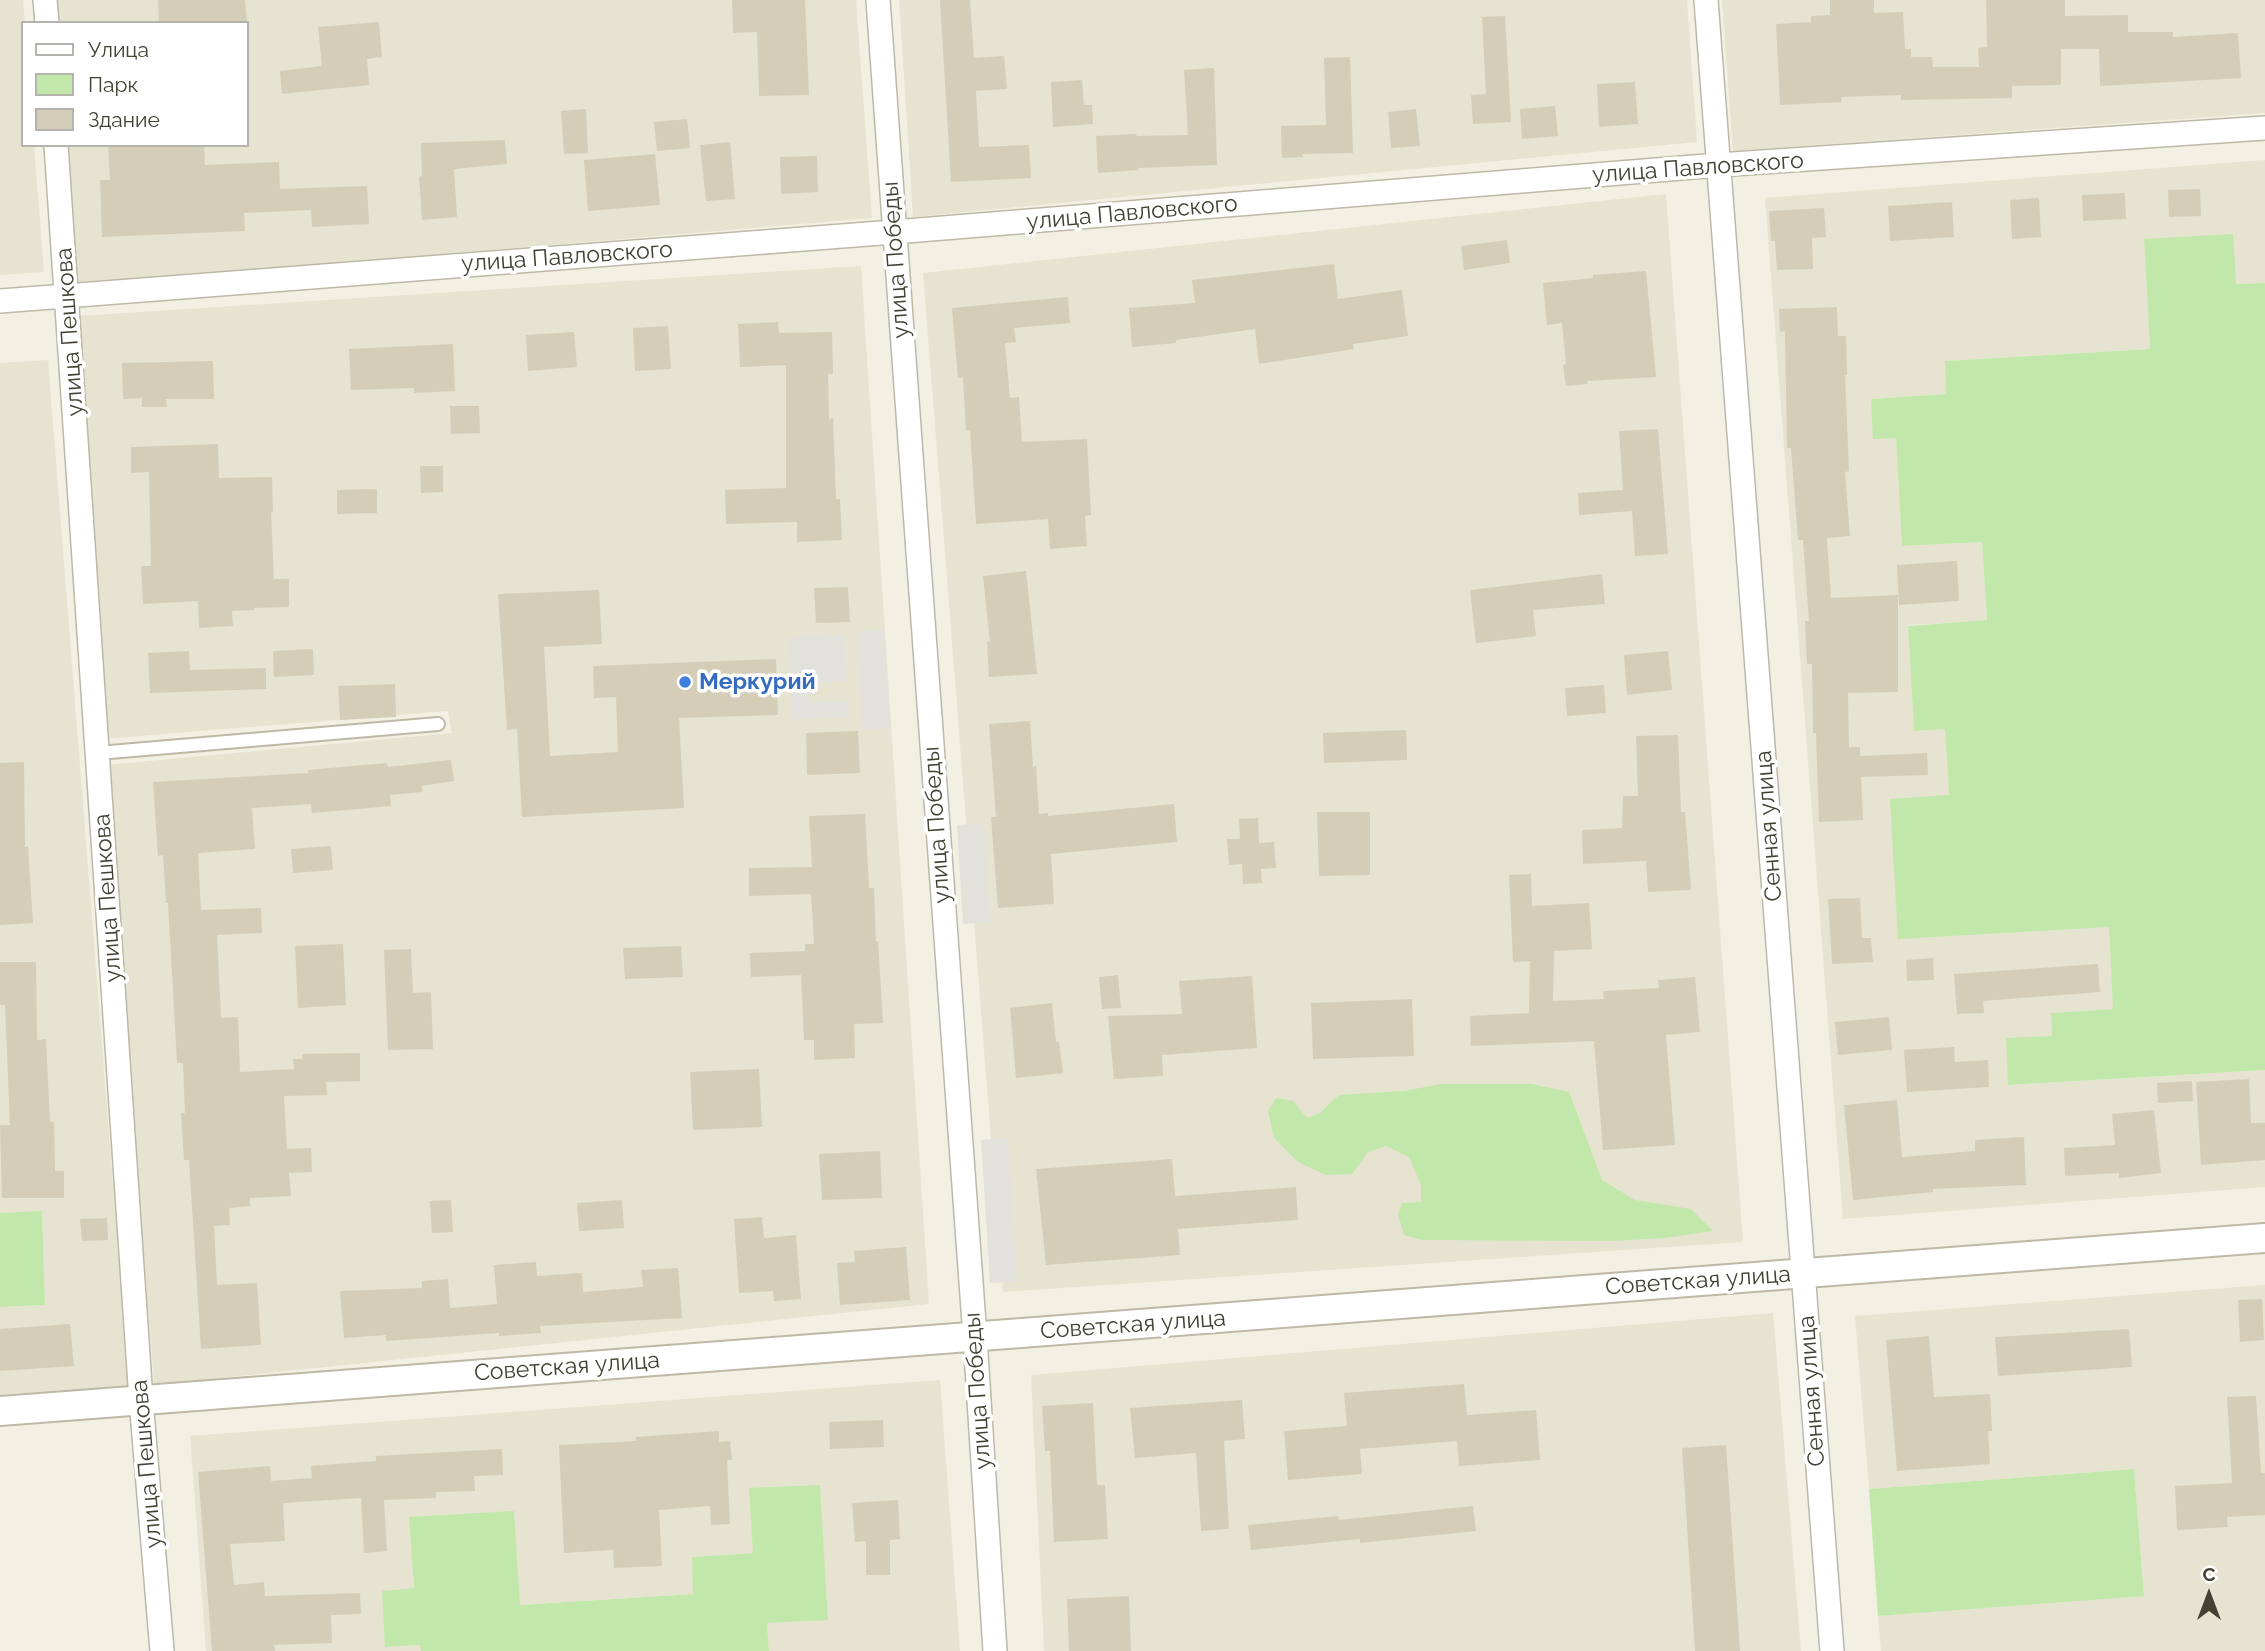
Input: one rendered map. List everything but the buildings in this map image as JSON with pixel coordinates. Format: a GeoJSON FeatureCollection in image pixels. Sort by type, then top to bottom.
{"type":"FeatureCollection","features":[{"type":"Feature","properties":{"kind":"street"},"geometry":{"type":"LineString","coordinates":[[45,0],[47,21]]}},
{"type":"Feature","properties":{"kind":"street","name":"улица Победы"},"geometry":{"type":"LineString","coordinates":[[878,0],[975,1337],[995,1651]]}},
{"type":"Feature","properties":{"kind":"street","name":"Сенная улица"},"geometry":{"type":"LineString","coordinates":[[1706,0],[1832,1651]]}},
{"type":"Feature","properties":{"kind":"street","name":"улица Павловского"},"geometry":{"type":"LineString","coordinates":[[0,301],[1718,165],[2265,128]]}},
{"type":"Feature","properties":{"kind":"street","name":"улица Пешкова"},"geometry":{"type":"LineString","coordinates":[[56,147],[141,1400],[162,1651]]}},
{"type":"Feature","properties":{"kind":"street","name":"Советская улица"},"geometry":{"type":"LineString","coordinates":[[0,1411],[2265,1238]]}},
{"type":"Feature","properties":{"kind":"lane"},"geometry":{"type":"LineString","coordinates":[[98,753],[438,724]]}},
{"type":"Feature","properties":{"kind":"shaded area"},"geometry":{"type":"Polygon","coordinates":[[[0,0],[23,0],[25,21],[21,21],[21,147],[34,147],[44,272],[0,275],[0,0]]]}},
{"type":"Feature","properties":{"kind":"shaded area"},"geometry":{"type":"Polygon","coordinates":[[[54,0],[856,0],[872,218],[75,285],[64,147],[248,147],[248,21],[55,21],[54,0]]]}},
{"type":"Feature","properties":{"kind":"shaded area"},"geometry":{"type":"Polygon","coordinates":[[[899,0],[1687,0],[1697,142],[913,217],[899,0]]]}},
{"type":"Feature","properties":{"kind":"shaded area"},"geometry":{"type":"Polygon","coordinates":[[[1722,0],[2265,0],[2265,113],[1733,151],[1722,0]]]}},
{"type":"Feature","properties":{"kind":"shaded area"},"geometry":{"type":"Polygon","coordinates":[[[2265,160],[2265,283],[2236,284],[2144,239],[2150,349],[1945,361],[1947,394],[1871,399],[1896,437],[1902,546],[1982,542],[1987,621],[1908,625],[1914,731],[1945,728],[1949,796],[2109,927],[2114,1009],[2051,1013],[2052,1036],[2009,1085],[2265,1070],[2265,1187],[1843,1219],[1765,198],[2265,160]]]}},
{"type":"Feature","properties":{"kind":"shaded area"},"geometry":{"type":"Polygon","coordinates":[[[1666,194],[1743,1242],[1003,1292],[923,273],[1666,194]]]}},
{"type":"Feature","properties":{"kind":"shaded area"},"geometry":{"type":"Polygon","coordinates":[[[861,266],[929,1304],[154,1385],[105,765],[452,733],[448,711],[103,739],[77,316],[861,266]]]}},
{"type":"Feature","properties":{"kind":"shaded area"},"geometry":{"type":"Polygon","coordinates":[[[48,360],[129,1387],[0,1395],[0,1307],[45,1305],[42,1212],[0,1213],[0,363],[48,360]]]}},
{"type":"Feature","properties":{"kind":"shaded area"},"geometry":{"type":"Polygon","coordinates":[[[884,629],[889,728],[862,729],[857,631],[884,629]]]}},
{"type":"Feature","properties":{"kind":"shaded area"},"geometry":{"type":"Polygon","coordinates":[[[844,635],[846,682],[809,683],[809,702],[847,701],[848,717],[792,720],[789,637],[844,635]]]}},
{"type":"Feature","properties":{"kind":"shaded area"},"geometry":{"type":"Polygon","coordinates":[[[984,823],[990,922],[963,924],[957,825],[984,823]]]}},
{"type":"Feature","properties":{"kind":"shaded area"},"geometry":{"type":"Polygon","coordinates":[[[1008,1138],[1017,1282],[990,1283],[981,1140],[1008,1138]]]}},
{"type":"Feature","properties":{"kind":"shaded area"},"geometry":{"type":"Polygon","coordinates":[[[2265,1285],[2265,1651],[1881,1651],[1878,1616],[2144,1595],[2134,1469],[1869,1489],[1855,1316],[2265,1285]]]}},
{"type":"Feature","properties":{"kind":"shaded area"},"geometry":{"type":"Polygon","coordinates":[[[1773,1313],[1801,1651],[1044,1651],[1031,1375],[1773,1313]]]}},
{"type":"Feature","properties":{"kind":"shaded area"},"geometry":{"type":"Polygon","coordinates":[[[940,1380],[960,1651],[769,1651],[767,1623],[828,1619],[819,1485],[753,1553],[692,1557],[694,1594],[520,1605],[410,1517],[414,1589],[385,1647],[420,1645],[421,1651],[206,1651],[190,1436],[940,1380]]]}},
{"type":"Feature","properties":{"kind":"green space"},"geometry":{"type":"Polygon","coordinates":[[[2233,234],[2236,284],[2265,283],[2265,1070],[2008,1085],[2006,1038],[2052,1036],[2051,1013],[2113,1009],[2109,927],[1898,939],[1890,799],[1949,795],[1945,729],[1914,731],[1908,626],[1987,620],[1982,542],[1902,546],[1896,438],[1873,439],[1871,399],[1946,394],[1945,361],[2150,349],[2144,239],[2233,234]]]}},
{"type":"Feature","properties":{"kind":"green space"},"geometry":{"type":"Polygon","coordinates":[[[1441,1084],[1532,1084],[1569,1092],[1602,1180],[1635,1200],[1691,1209],[1713,1231],[1665,1238],[1611,1241],[1422,1240],[1404,1235],[1398,1214],[1402,1203],[1421,1202],[1421,1185],[1409,1157],[1386,1146],[1368,1152],[1352,1174],[1326,1175],[1298,1162],[1274,1138],[1268,1111],[1276,1098],[1293,1101],[1307,1118],[1320,1113],[1339,1095],[1404,1091],[1441,1084]]]}},
{"type":"Feature","properties":{"kind":"green space"},"geometry":{"type":"Polygon","coordinates":[[[42,1211],[45,1305],[0,1307],[0,1213],[42,1211]]]}},
{"type":"Feature","properties":{"kind":"green space"},"geometry":{"type":"Polygon","coordinates":[[[2134,1469],[2144,1596],[1878,1616],[1869,1489],[2134,1469]]]}},
{"type":"Feature","properties":{"kind":"green space"},"geometry":{"type":"Polygon","coordinates":[[[820,1485],[828,1620],[767,1623],[769,1651],[421,1651],[420,1645],[385,1647],[382,1591],[414,1588],[409,1517],[514,1511],[520,1605],[693,1594],[692,1557],[753,1553],[749,1488],[820,1485]]]}},
{"type":"Feature","properties":{"kind":"place","name":"Меркурий"},"geometry":{"type":"Point","coordinates":[685,682]}}]}
